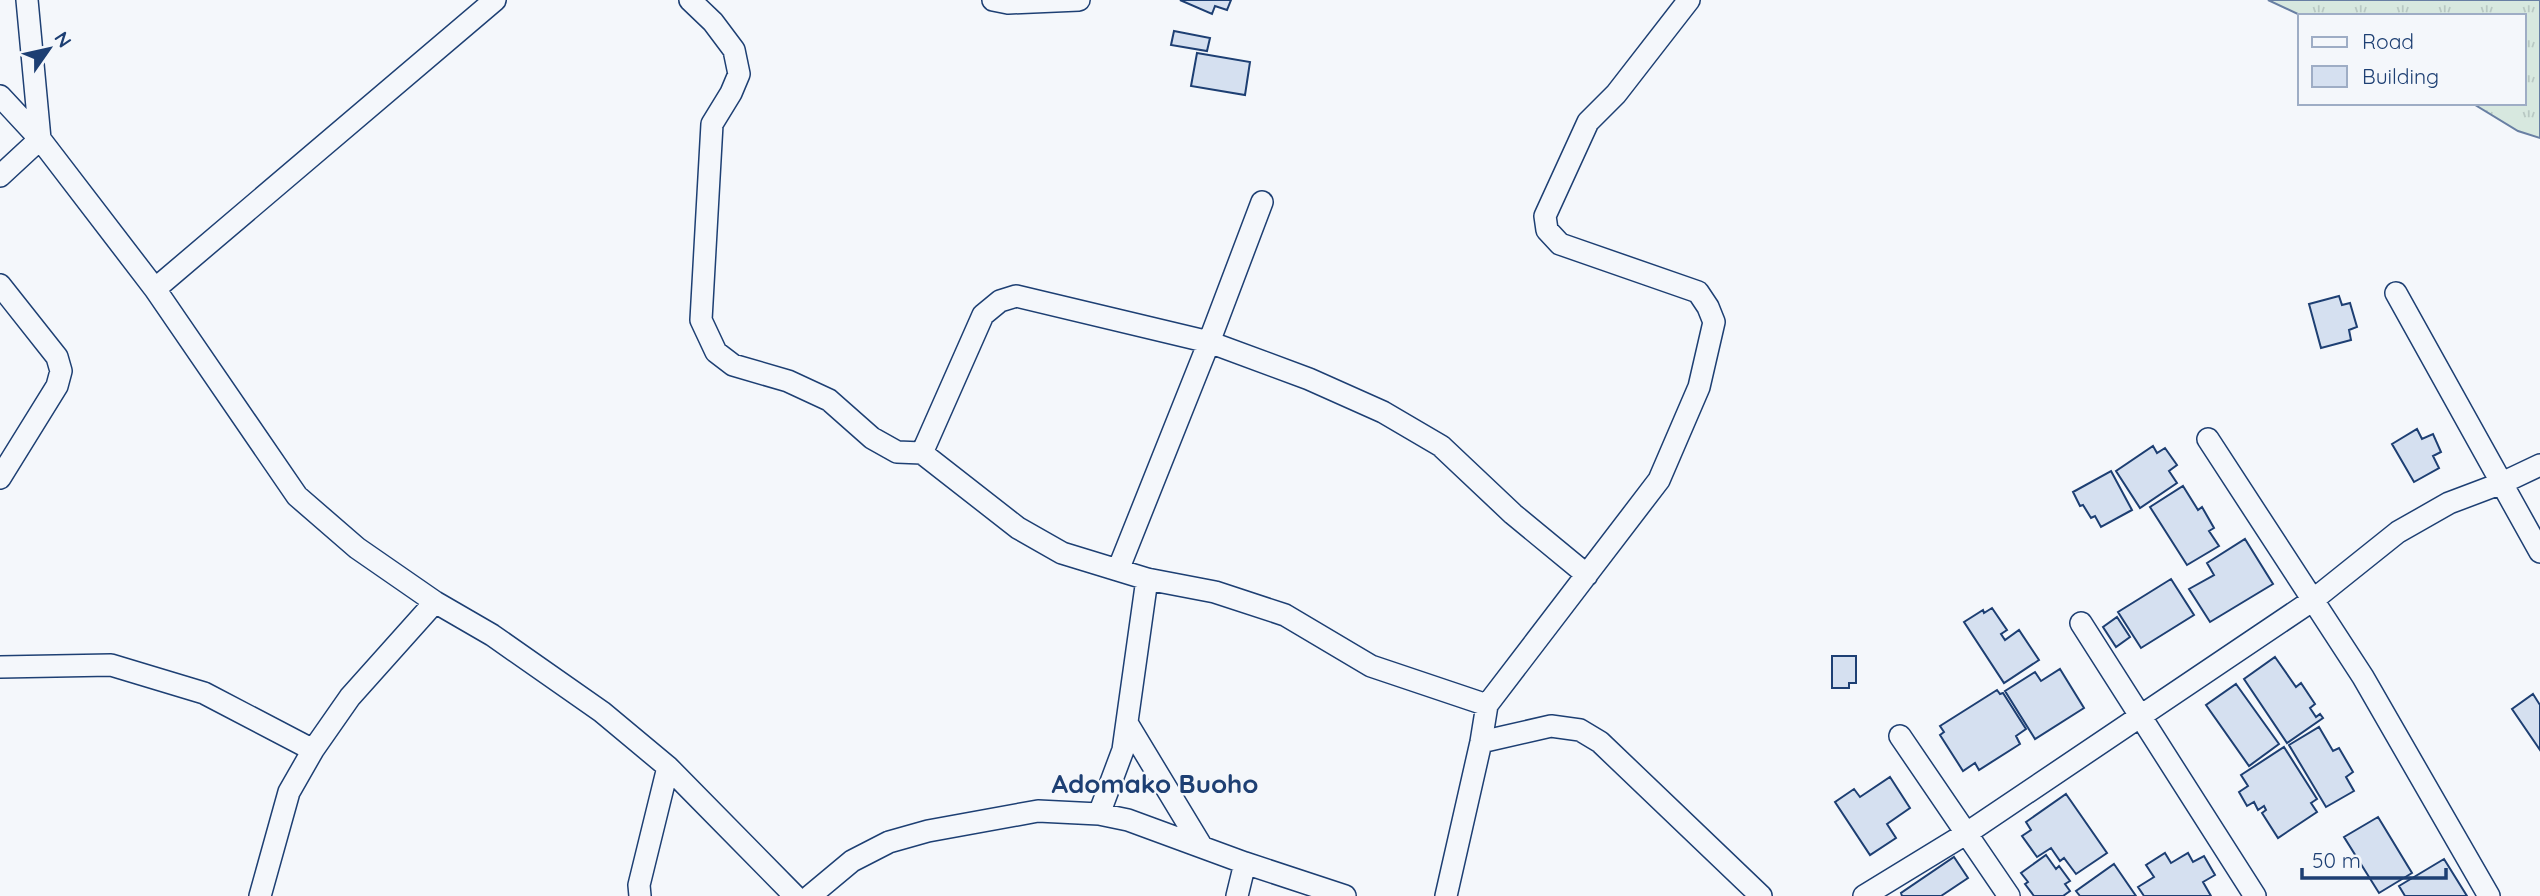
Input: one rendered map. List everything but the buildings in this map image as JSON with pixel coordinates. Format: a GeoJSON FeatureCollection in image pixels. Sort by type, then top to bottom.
{"type":"FeatureCollection","features":[{"type":"Feature","properties":{"kind":"street"},"geometry":{"type":"LineString","coordinates":[[27,0],[40,139]]}},
{"type":"Feature","properties":{"kind":"street"},"geometry":{"type":"LineString","coordinates":[[155,289],[495,0]]}},
{"type":"Feature","properties":{"kind":"street"},"geometry":{"type":"LineString","coordinates":[[690,0],[713,22],[734,50],[738,74],[731,93],[712,124],[701,320],[716,352],[733,365],[788,382],[829,400],[873,438],[897,452],[922,453],[1018,528],[1062,553],[1147,579],[1215,592],[1285,615],[1371,666],[1487,705]]}},
{"type":"Feature","properties":{"kind":"street"},"geometry":{"type":"LineString","coordinates":[[993,0],[1008,3],[1079,0]]}},
{"type":"Feature","properties":{"kind":"street"},"geometry":{"type":"LineString","coordinates":[[1446,896],[1487,705],[1659,480],[1699,387],[1714,322],[1698,292],[1560,244],[1547,230],[1545,216],[1588,122],[1616,94],[1689,0]]}},
{"type":"Feature","properties":{"kind":"street"},"geometry":{"type":"LineString","coordinates":[[0,96],[40,139],[155,289],[297,496],[357,548],[435,602],[492,635],[602,712],[668,767],[794,896]]}},
{"type":"Feature","properties":{"kind":"street"},"geometry":{"type":"LineString","coordinates":[[0,176],[40,139]]}},
{"type":"Feature","properties":{"kind":"street"},"geometry":{"type":"LineString","coordinates":[[1118,570],[1262,202]]}},
{"type":"Feature","properties":{"kind":"street"},"geometry":{"type":"LineString","coordinates":[[0,285],[57,357],[61,371],[57,386],[0,478]]}},
{"type":"Feature","properties":{"kind":"street"},"geometry":{"type":"LineString","coordinates":[[2396,293],[2540,552]]}},
{"type":"Feature","properties":{"kind":"street"},"geometry":{"type":"LineString","coordinates":[[922,453],[983,315],[1000,301],[1016,296],[1209,342],[1309,379],[1371,406],[1441,446],[1513,514],[1587,575]]}},
{"type":"Feature","properties":{"kind":"street"},"geometry":{"type":"LineString","coordinates":[[2208,439],[2363,677],[2411,756],[2489,896]]}},
{"type":"Feature","properties":{"kind":"street"},"geometry":{"type":"LineString","coordinates":[[1864,896],[1966,833],[2313,600],[2398,532],[2449,503],[2540,465]]}},
{"type":"Feature","properties":{"kind":"street"},"geometry":{"type":"LineString","coordinates":[[1099,814],[1123,750],[1147,579]]}},
{"type":"Feature","properties":{"kind":"street"},"geometry":{"type":"LineString","coordinates":[[260,896],[289,792],[313,750],[350,697],[435,602]]}},
{"type":"Feature","properties":{"kind":"street"},"geometry":{"type":"LineString","coordinates":[[2081,624],[2255,896]]}},
{"type":"Feature","properties":{"kind":"street"},"geometry":{"type":"LineString","coordinates":[[0,667],[111,664],[204,693],[313,750]]}},
{"type":"Feature","properties":{"kind":"street"},"geometry":{"type":"LineString","coordinates":[[1127,723],[1202,847]]}},
{"type":"Feature","properties":{"kind":"street"},"geometry":{"type":"LineString","coordinates":[[1481,741],[1551,726],[1580,730],[1600,742],[1762,896]]}},
{"type":"Feature","properties":{"kind":"street"},"geometry":{"type":"LineString","coordinates":[[1900,736],[2009,896]]}},
{"type":"Feature","properties":{"kind":"street"},"geometry":{"type":"LineString","coordinates":[[640,896],[639,885],[668,767]]}},
{"type":"Feature","properties":{"kind":"street"},"geometry":{"type":"LineString","coordinates":[[810,896],[852,861],[888,842],[928,831],[1038,811],[1099,814],[1128,820],[1345,896]]}},
{"type":"Feature","properties":{"kind":"street"},"geometry":{"type":"LineString","coordinates":[[1237,896],[1245,863]]}},
{"type":"Feature","properties":{"kind":"green space"},"geometry":{"type":"Polygon","coordinates":[[[2268,0],[2540,0],[2540,138],[2518,131],[2475,105],[2526,105],[2526,14],[2298,14],[2268,0]]]}},
{"type":"Feature","properties":{"kind":"district","name":"Adomako Buoho"},"geometry":{"type":"Point","coordinates":[1155,784]}}]}
